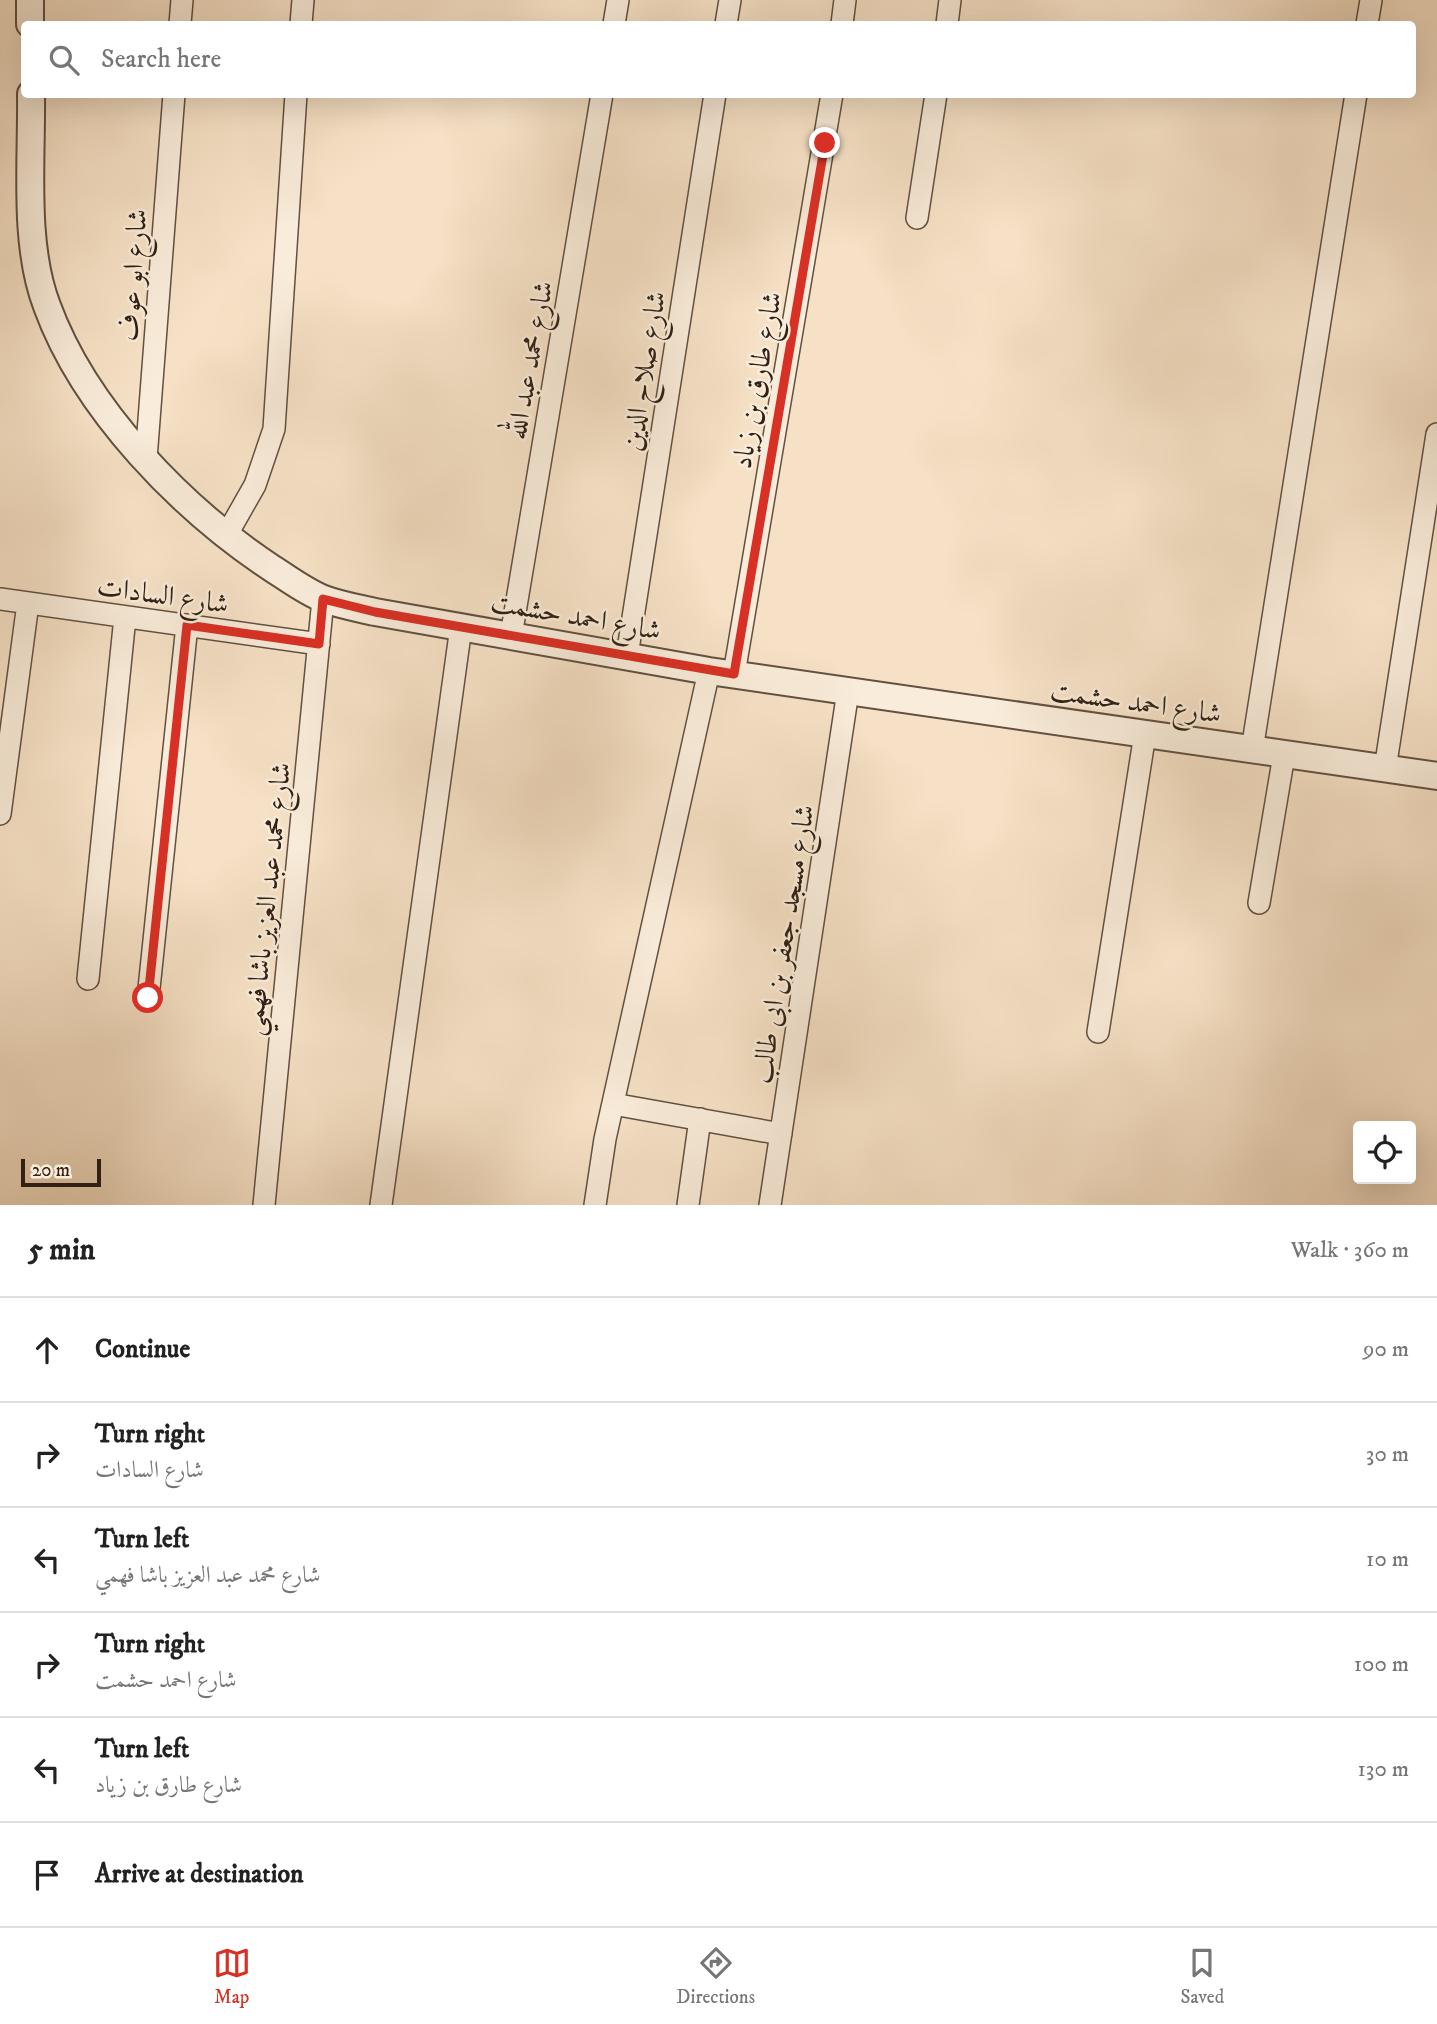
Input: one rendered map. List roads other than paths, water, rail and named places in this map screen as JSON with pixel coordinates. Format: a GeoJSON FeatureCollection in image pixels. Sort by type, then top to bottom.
{"type":"FeatureCollection","features":[{"type":"Feature","properties":{"kind":"street"},"geometry":{"type":"LineString","coordinates":[[30,0],[30,21]]}},
{"type":"Feature","properties":{"kind":"street"},"geometry":{"type":"LineString","coordinates":[[180,21],[182,0]]}},
{"type":"Feature","properties":{"kind":"street"},"geometry":{"type":"LineString","coordinates":[[301,21],[303,0]]}},
{"type":"Feature","properties":{"kind":"street"},"geometry":{"type":"LineString","coordinates":[[614,21],[618,0]]}},
{"type":"Feature","properties":{"kind":"street"},"geometry":{"type":"LineString","coordinates":[[726,21],[730,0]]}},
{"type":"Feature","properties":{"kind":"street"},"geometry":{"type":"LineString","coordinates":[[842,21],[845,0]]}},
{"type":"Feature","properties":{"kind":"street"},"geometry":{"type":"LineString","coordinates":[[947,21],[950,0]]}},
{"type":"Feature","properties":{"kind":"street"},"geometry":{"type":"LineString","coordinates":[[1368,21],[1371,0]]}},
{"type":"Feature","properties":{"kind":"street","name":"شارع احمد حشمت"},"geometry":{"type":"LineString","coordinates":[[31,98],[33,252],[46,306],[88,382],[146,459],[226,536],[323,599],[375,612],[721,672],[1437,776]]}},
{"type":"Feature","properties":{"kind":"street","name":"شارع ابو عوف"},"geometry":{"type":"LineString","coordinates":[[146,459],[174,98]]}},
{"type":"Feature","properties":{"kind":"street"},"geometry":{"type":"LineString","coordinates":[[226,536],[255,485],[274,429],[296,98]]}},
{"type":"Feature","properties":{"kind":"street","name":"شارع محمد عبد الله"},"geometry":{"type":"LineString","coordinates":[[511,636],[601,98]]}},
{"type":"Feature","properties":{"kind":"street","name":"شارع صلاح الدين"},"geometry":{"type":"LineString","coordinates":[[627,656],[714,98]]}},
{"type":"Feature","properties":{"kind":"street","name":"شارع طارق بن زياد"},"geometry":{"type":"LineString","coordinates":[[595,1205],[613,1104],[721,672],[831,98]]}},
{"type":"Feature","properties":{"kind":"street"},"geometry":{"type":"LineString","coordinates":[[917,218],[935,98]]}},
{"type":"Feature","properties":{"kind":"street"},"geometry":{"type":"LineString","coordinates":[[1252,750],[1355,98]]}},
{"type":"Feature","properties":{"kind":"street"},"geometry":{"type":"LineString","coordinates":[[1385,769],[1437,434]]}},
{"type":"Feature","properties":{"kind":"street","name":"شارع السادات"},"geometry":{"type":"LineString","coordinates":[[0,599],[319,644]]}},
{"type":"Feature","properties":{"kind":"street","name":"شارع محمد عبد العزيز باشا فهمي"},"geometry":{"type":"LineString","coordinates":[[264,1205],[323,599]]}},
{"type":"Feature","properties":{"kind":"street"},"geometry":{"type":"LineString","coordinates":[[0,814],[28,603]]}},
{"type":"Feature","properties":{"kind":"street"},"geometry":{"type":"LineString","coordinates":[[88,978],[125,617]]}},
{"type":"Feature","properties":{"kind":"street"},"geometry":{"type":"LineString","coordinates":[[148,998],[187,625]]}},
{"type":"Feature","properties":{"kind":"street"},"geometry":{"type":"LineString","coordinates":[[380,1205],[461,627]]}},
{"type":"Feature","properties":{"kind":"street","name":"شارع مسجد جعفر بن ابى طالب"},"geometry":{"type":"LineString","coordinates":[[770,1205],[848,691]]}},
{"type":"Feature","properties":{"kind":"street"},"geometry":{"type":"LineString","coordinates":[[1098,1032],[1145,734]]}},
{"type":"Feature","properties":{"kind":"street"},"geometry":{"type":"LineString","coordinates":[[1259,903],[1284,755]]}},
{"type":"Feature","properties":{"kind":"street"},"geometry":{"type":"LineString","coordinates":[[613,1104],[781,1134]]}},
{"type":"Feature","properties":{"kind":"street"},"geometry":{"type":"LineString","coordinates":[[688,1205],[700,1119]]}}]}
